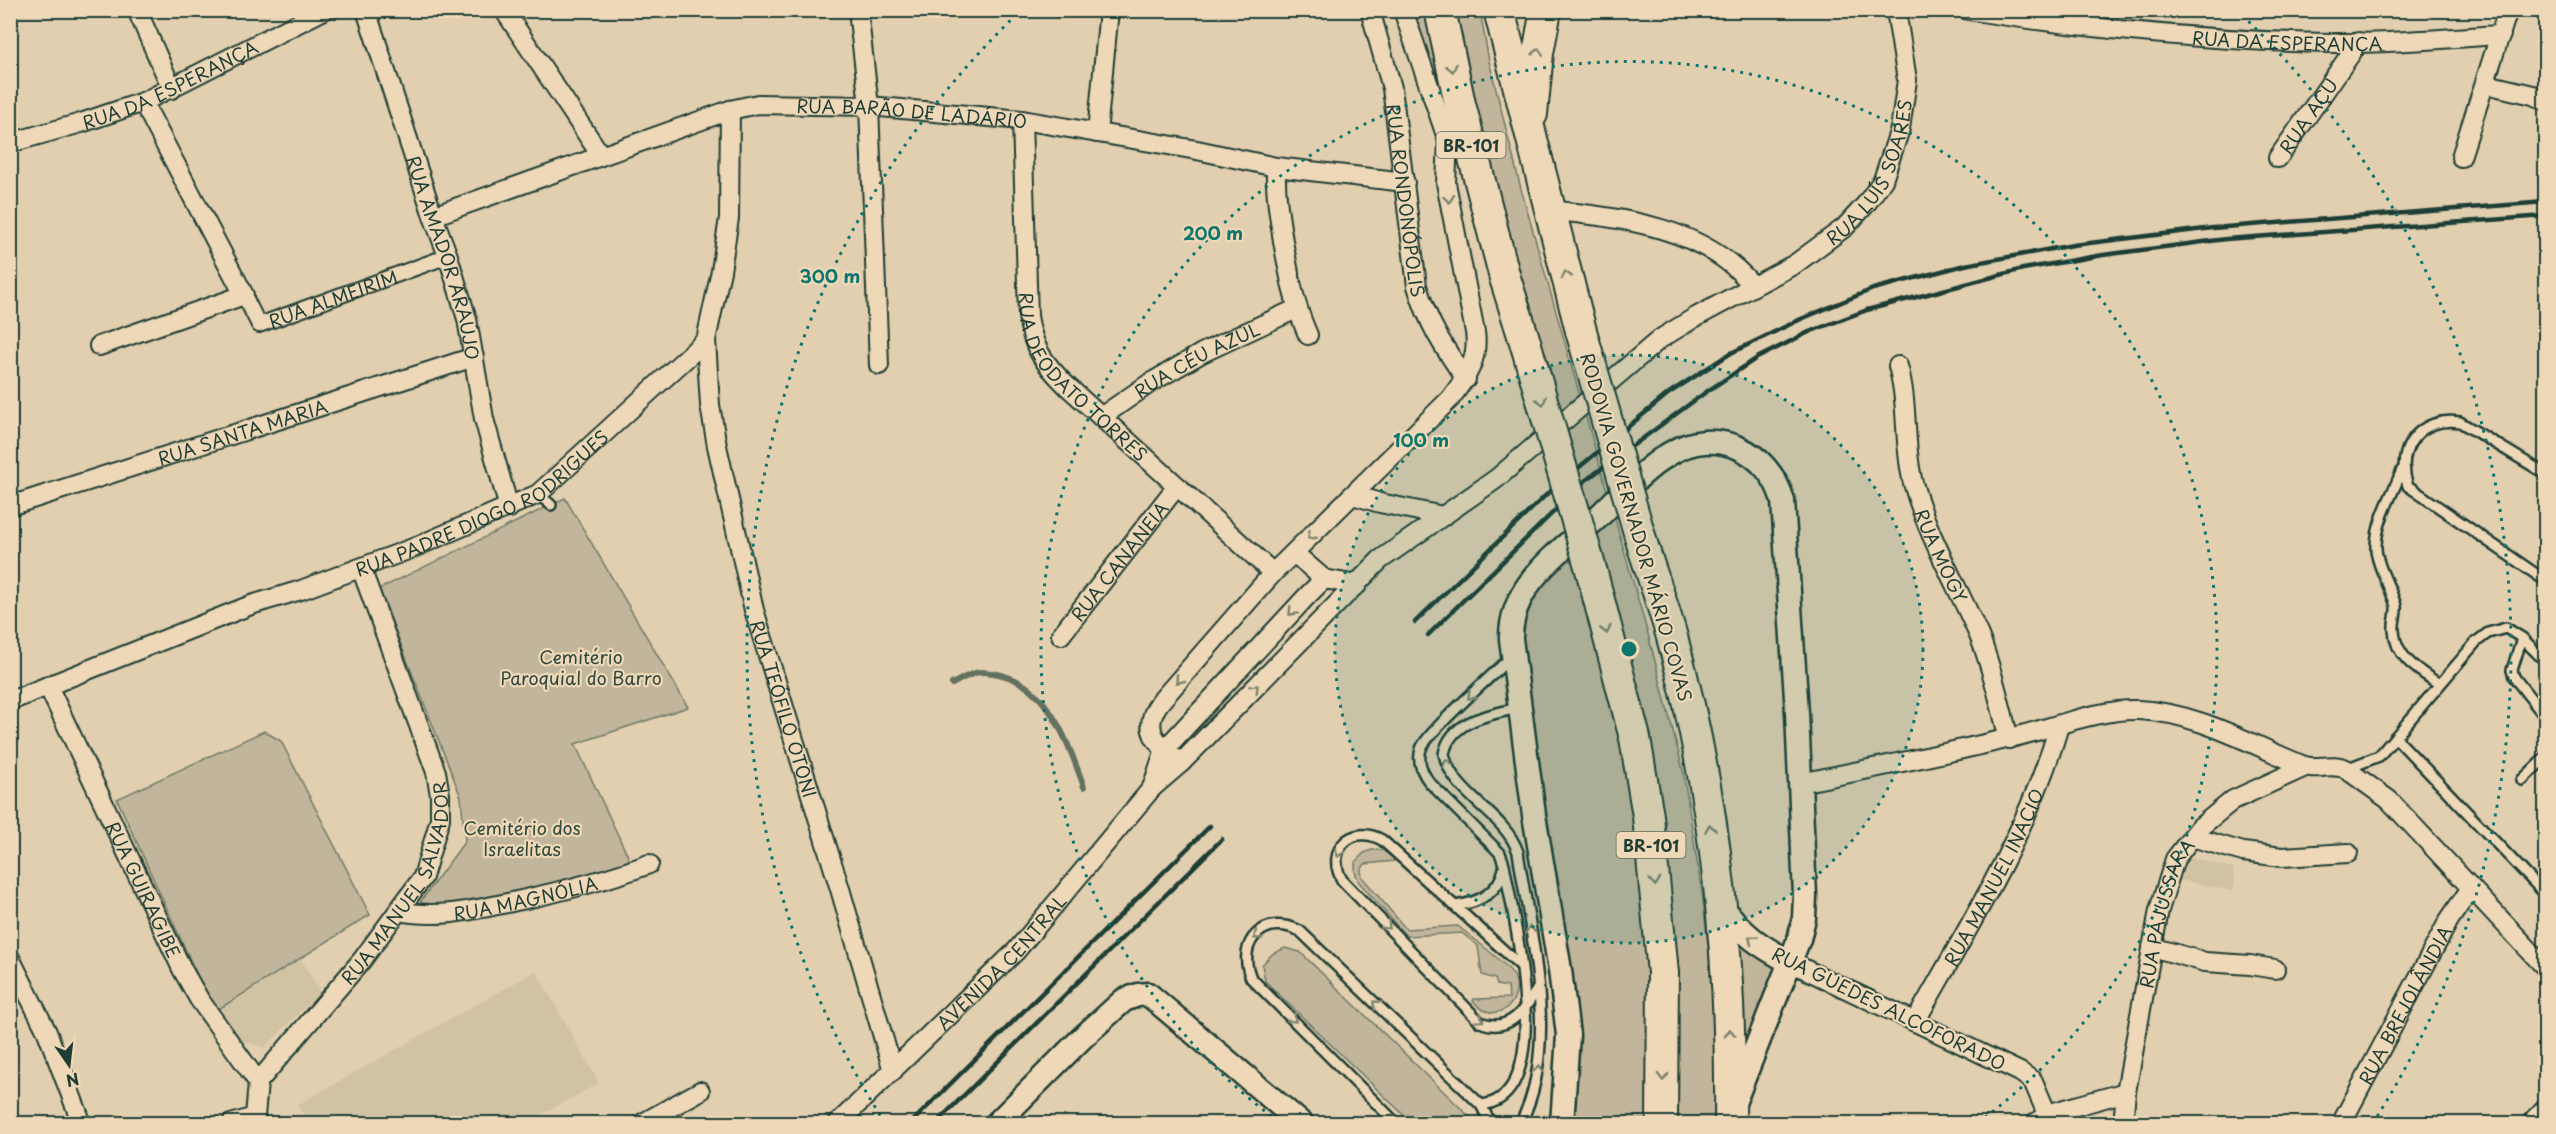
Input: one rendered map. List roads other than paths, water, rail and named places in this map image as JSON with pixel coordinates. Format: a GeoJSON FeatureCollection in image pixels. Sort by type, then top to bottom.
{"type":"FeatureCollection","features":[{"type":"Feature","properties":{"kind":"highway","name":"BR-101"},"geometry":{"type":"LineString","coordinates":[[1440,10],[1460,104],[1505,278],[1592,573],[1635,738],[1648,816],[1663,973],[1662,1124]]}},
{"type":"Feature","properties":{"kind":"highway","name":"RODOVIA GOVERNADOR MÁRIO COVAS"},"geometry":{"type":"LineString","coordinates":[[1499,10],[1581,331],[1682,674],[1705,791],[1723,907],[1730,1028],[1730,1118]]}},
{"type":"Feature","properties":{"kind":"highway"},"geometry":{"type":"LineString","coordinates":[[1530,132],[1538,53],[1546,10]]}},
{"type":"Feature","properties":{"kind":"highway"},"geometry":{"type":"LineString","coordinates":[[1448,141],[1481,241],[1505,278]]}},
{"type":"Feature","properties":{"kind":"street"},"geometry":{"type":"LineString","coordinates":[[137,10],[172,89]]}},
{"type":"Feature","properties":{"kind":"street","name":"RUA DA ESPERANÇA"},"geometry":{"type":"LineString","coordinates":[[10,143],[143,102],[324,10]]}},
{"type":"Feature","properties":{"kind":"street","name":"RUA AMADOR ARAÚJO"},"geometry":{"type":"LineString","coordinates":[[366,10],[467,319],[484,419],[510,508]]}},
{"type":"Feature","properties":{"kind":"street"},"geometry":{"type":"LineString","coordinates":[[504,10],[600,154]]}},
{"type":"Feature","properties":{"kind":"street"},"geometry":{"type":"LineString","coordinates":[[858,10],[869,106],[879,365]]}},
{"type":"Feature","properties":{"kind":"street"},"geometry":{"type":"LineString","coordinates":[[1097,133],[1109,10]]}},
{"type":"Feature","properties":{"kind":"street","name":"RUA RONDONÓPOLIS"},"geometry":{"type":"LineString","coordinates":[[1370,10],[1392,88],[1405,182],[1412,258],[1426,315],[1438,338],[1466,379]]}},
{"type":"Feature","properties":{"kind":"street"},"geometry":{"type":"LineString","coordinates":[[1181,763],[1165,749],[1152,731],[1153,712],[1273,573],[1450,399],[1466,379],[1475,356],[1476,345],[1446,183],[1448,141],[1403,10]]}},
{"type":"Feature","properties":{"kind":"street","name":"RUA LUÍS SOARES"},"geometry":{"type":"LineString","coordinates":[[1753,286],[1795,264],[1845,227],[1883,180],[1900,129],[1907,80],[1896,10]]}},
{"type":"Feature","properties":{"kind":"street","name":"RUA DA ESPERANÇA"},"geometry":{"type":"LineString","coordinates":[[1968,10],[2051,23],[2209,37],[2359,42],[2500,35]]}},
{"type":"Feature","properties":{"kind":"street"},"geometry":{"type":"LineString","coordinates":[[2461,157],[2508,10]]}},
{"type":"Feature","properties":{"kind":"street","name":"RUA AÇU"},"geometry":{"type":"LineString","coordinates":[[2278,158],[2359,42]]}},
{"type":"Feature","properties":{"kind":"street"},"geometry":{"type":"LineString","coordinates":[[2486,84],[2533,95],[2546,101]]}},
{"type":"Feature","properties":{"kind":"street"},"geometry":{"type":"LineString","coordinates":[[143,102],[244,295]]}},
{"type":"Feature","properties":{"kind":"street","name":"RUA BARÃO DE LADÁRIO"},"geometry":{"type":"LineString","coordinates":[[433,216],[512,189],[600,154],[730,110],[758,104],[869,106],[1022,120],[1276,167],[1405,182]]}},
{"type":"Feature","properties":{"kind":"street"},"geometry":{"type":"LineString","coordinates":[[706,340],[721,271],[729,218],[730,110]]}},
{"type":"Feature","properties":{"kind":"street","name":"RUA DEODATO TORRES"},"geometry":{"type":"LineString","coordinates":[[1022,120],[1026,269],[1031,335],[1035,347],[1054,373],[1273,573]]}},
{"type":"Feature","properties":{"kind":"street"},"geometry":{"type":"LineString","coordinates":[[1276,167],[1276,203],[1296,309],[1308,335]]}},
{"type":"Feature","properties":{"kind":"street"},"geometry":{"type":"LineString","coordinates":[[1549,210],[1652,225],[1684,237],[1732,264],[1753,286]]}},
{"type":"Feature","properties":{"kind":"street","name":"RUA ALMEIRIM"},"geometry":{"type":"LineString","coordinates":[[99,346],[244,295],[259,325],[448,256]]}},
{"type":"Feature","properties":{"kind":"street","name":"AVENIDA CENTRAL"},"geometry":{"type":"LineString","coordinates":[[837,1124],[1016,951],[1152,788],[1181,763],[1380,560],[1496,479],[1660,339],[1753,286]]}},
{"type":"Feature","properties":{"kind":"street","name":"RUA CÉU AZUL"},"geometry":{"type":"LineString","coordinates":[[1101,417],[1150,383],[1202,353],[1296,309]]}},
{"type":"Feature","properties":{"kind":"street","name":"RUA PADRE DIOGO RODRIGUES"},"geometry":{"type":"LineString","coordinates":[[10,700],[251,605],[361,568],[510,508],[545,499],[706,340]]}},
{"type":"Feature","properties":{"kind":"street","name":"RUA TEÓFILO OTONI"},"geometry":{"type":"LineString","coordinates":[[706,340],[710,405],[717,446],[754,610],[893,1071]]}},
{"type":"Feature","properties":{"kind":"street","name":"RUA SANTA MARIA"},"geometry":{"type":"LineString","coordinates":[[10,506],[474,357]]}},
{"type":"Feature","properties":{"kind":"street","name":"RUA MOGY"},"geometry":{"type":"LineString","coordinates":[[1898,366],[1905,397],[1907,456],[1913,485],[1943,563],[1980,638],[2009,739]]}},
{"type":"Feature","properties":{"kind":"street"},"geometry":{"type":"LineString","coordinates":[[1562,1124],[1568,1035],[1519,708],[1511,631],[1516,606],[1534,577],[1548,561],[1645,472],[1669,454],[1691,444],[1709,442],[1737,444],[1752,453],[1772,474],[1783,501],[1797,713],[1805,896],[1799,939],[1730,1118]]}},
{"type":"Feature","properties":{"kind":"street","name":"RUA CANANEIA"},"geometry":{"type":"LineString","coordinates":[[1061,635],[1177,486]]}},
{"type":"Feature","properties":{"kind":"street"},"geometry":{"type":"LineString","coordinates":[[1353,495],[1443,516]]}},
{"type":"Feature","properties":{"kind":"street"},"geometry":{"type":"LineString","coordinates":[[1294,553],[1324,579],[1357,585]]}},
{"type":"Feature","properties":{"kind":"street","name":"RUA MANUEL SALVADOR"},"geometry":{"type":"LineString","coordinates":[[258,1082],[362,960],[423,877],[440,819],[440,795],[436,772],[361,568]]}},
{"type":"Feature","properties":{"kind":"street","name":"AVENIDA CENTRAL"},"geometry":{"type":"LineString","coordinates":[[1152,788],[1165,749],[1324,579]]}},
{"type":"Feature","properties":{"kind":"street","name":"RUA GUIRAGIBE"},"geometry":{"type":"LineString","coordinates":[[48,686],[182,969],[198,999],[258,1082]]}},
{"type":"Feature","properties":{"kind":"street"},"geometry":{"type":"LineString","coordinates":[[1800,783],[2009,739],[2093,715],[2138,710],[2177,716],[2219,730],[2305,767],[2340,766],[2346,769],[2390,800],[2546,968]]}},
{"type":"Feature","properties":{"kind":"street","name":"RUA MANUEL INÁCIO"},"geometry":{"type":"LineString","coordinates":[[1915,1022],[2016,840],[2049,760],[2059,726]]}},
{"type":"Feature","properties":{"kind":"street","name":"RUA PAJUSSARA"},"geometry":{"type":"LineString","coordinates":[[2123,1124],[2126,1092],[2152,947],[2170,870],[2175,860],[2210,818],[2233,800],[2305,767]]}},
{"type":"Feature","properties":{"kind":"street"},"geometry":{"type":"LineString","coordinates":[[2192,837],[2242,852],[2282,857],[2348,853]]}},
{"type":"Feature","properties":{"kind":"street","name":"RUA MAGNÓLIA"},"geometry":{"type":"LineString","coordinates":[[399,911],[432,916],[462,912],[613,878],[649,864]]}},
{"type":"Feature","properties":{"kind":"street","name":"RUA BREJOLÂNDIA"},"geometry":{"type":"LineString","coordinates":[[2341,1124],[2449,920],[2471,888]]}},
{"type":"Feature","properties":{"kind":"street","name":"RUA GUEDES ALCOFORADO"},"geometry":{"type":"LineString","coordinates":[[1723,907],[1738,928],[1758,945],[2020,1072],[2032,1081],[2041,1119]]}},
{"type":"Feature","properties":{"kind":"street"},"geometry":{"type":"LineString","coordinates":[[2152,947],[2205,962],[2275,969]]}},
{"type":"Feature","properties":{"kind":"street"},"geometry":{"type":"LineString","coordinates":[[10,958],[47,1032],[82,1124]]}},
{"type":"Feature","properties":{"kind":"street"},"geometry":{"type":"LineString","coordinates":[[996,1124],[1083,1037],[1124,1000],[1148,994],[1302,1124]]}},
{"type":"Feature","properties":{"kind":"street"},"geometry":{"type":"LineString","coordinates":[[231,1124],[259,1120],[258,1082]]}},
{"type":"Feature","properties":{"kind":"street"},"geometry":{"type":"LineString","coordinates":[[641,1124],[700,1091]]}},
{"type":"Feature","properties":{"kind":"street"},"geometry":{"type":"LineString","coordinates":[[2041,1119],[2126,1092]]}},
{"type":"Feature","properties":{"kind":"street"},"geometry":{"type":"LineString","coordinates":[[2531,1124],[2546,1108]]}},
{"type":"Feature","properties":{"kind":"lane"},"geometry":{"type":"LineString","coordinates":[[2439,684],[2412,666],[2396,646],[2394,629],[2396,608],[2376,546],[2385,512],[2402,470],[2409,445],[2420,430],[2444,419],[2460,422],[2546,474]]}},
{"type":"Feature","properties":{"kind":"lane"},"geometry":{"type":"LineString","coordinates":[[2402,470],[2408,486],[2546,581]]}},
{"type":"Feature","properties":{"kind":"lane"},"geometry":{"type":"LineString","coordinates":[[2346,769],[2379,756],[2476,642],[2488,633],[2506,628],[2522,638],[2546,662]]}},
{"type":"Feature","properties":{"kind":"lane"},"geometry":{"type":"LineString","coordinates":[[2522,638],[2512,670],[2514,678],[2546,718]]}},
{"type":"Feature","properties":{"kind":"lane"},"geometry":{"type":"LineString","coordinates":[[1481,1105],[1487,1105],[1502,1097],[1516,1078],[1526,1042],[1521,966],[1504,864],[1500,854],[1426,778],[1419,761],[1424,741],[1513,655]]}},
{"type":"Feature","properties":{"kind":"lane"},"geometry":{"type":"LineString","coordinates":[[1519,708],[1478,717],[1466,724],[1452,737],[1444,754],[1454,779],[1498,822],[1515,843],[1518,852],[1538,988],[1541,1048],[1539,1069],[1530,1106],[1520,1124]]}},
{"type":"Feature","properties":{"kind":"lane"},"geometry":{"type":"LineString","coordinates":[[2395,737],[2546,895]]}},
{"type":"Feature","properties":{"kind":"lane"},"geometry":{"type":"LineString","coordinates":[[2522,780],[2546,757]]}},
{"type":"Feature","properties":{"kind":"lane"},"geometry":{"type":"LineString","coordinates":[[1521,966],[1382,840],[1365,834],[1348,839],[1337,854],[1337,872],[1346,885],[1480,1022],[1497,1026],[1518,1018],[1538,988]]}},
{"type":"Feature","properties":{"kind":"lane"},"geometry":{"type":"LineString","coordinates":[[1455,906],[1476,902],[1485,896],[1499,882],[1504,864]]}},
{"type":"Feature","properties":{"kind":"lane"},"geometry":{"type":"LineString","coordinates":[[1397,1124],[1251,978],[1246,953],[1253,937],[1278,926],[1290,926],[1300,931],[1481,1105],[1491,1124]]}},
{"type":"Feature","properties":{"kind":"waterway"},"geometry":{"type":"LineString","coordinates":[[952,684],[977,672],[1003,675],[1022,683],[1050,711],[1069,748],[1084,787]]}},
{"type":"Feature","properties":{"kind":"railway"},"geometry":{"type":"LineString","coordinates":[[1415,622],[1548,493],[1669,393],[1731,353],[1801,319],[1873,289],[1965,265],[2073,245],[2213,228],[2546,202]]}},
{"type":"Feature","properties":{"kind":"railway"},"geometry":{"type":"LineString","coordinates":[[1428,635],[1586,480],[1706,392],[1757,358],[1809,332],[1867,310],[2023,269],[2103,255],[2226,239],[2546,216]]}},
{"type":"Feature","properties":{"kind":"railway"},"geometry":{"type":"LineString","coordinates":[[910,1124],[1210,826]]}},
{"type":"Feature","properties":{"kind":"railway"},"geometry":{"type":"LineString","coordinates":[[935,1124],[1222,839]]}},
{"type":"Feature","properties":{"kind":"park label","name":"Cemitério Paroquial do Barro"},"geometry":{"type":"Point","coordinates":[581,666]}},
{"type":"Feature","properties":{"kind":"park label","name":"Cemitério dos Israelitas"},"geometry":{"type":"Point","coordinates":[522,837]}}]}
